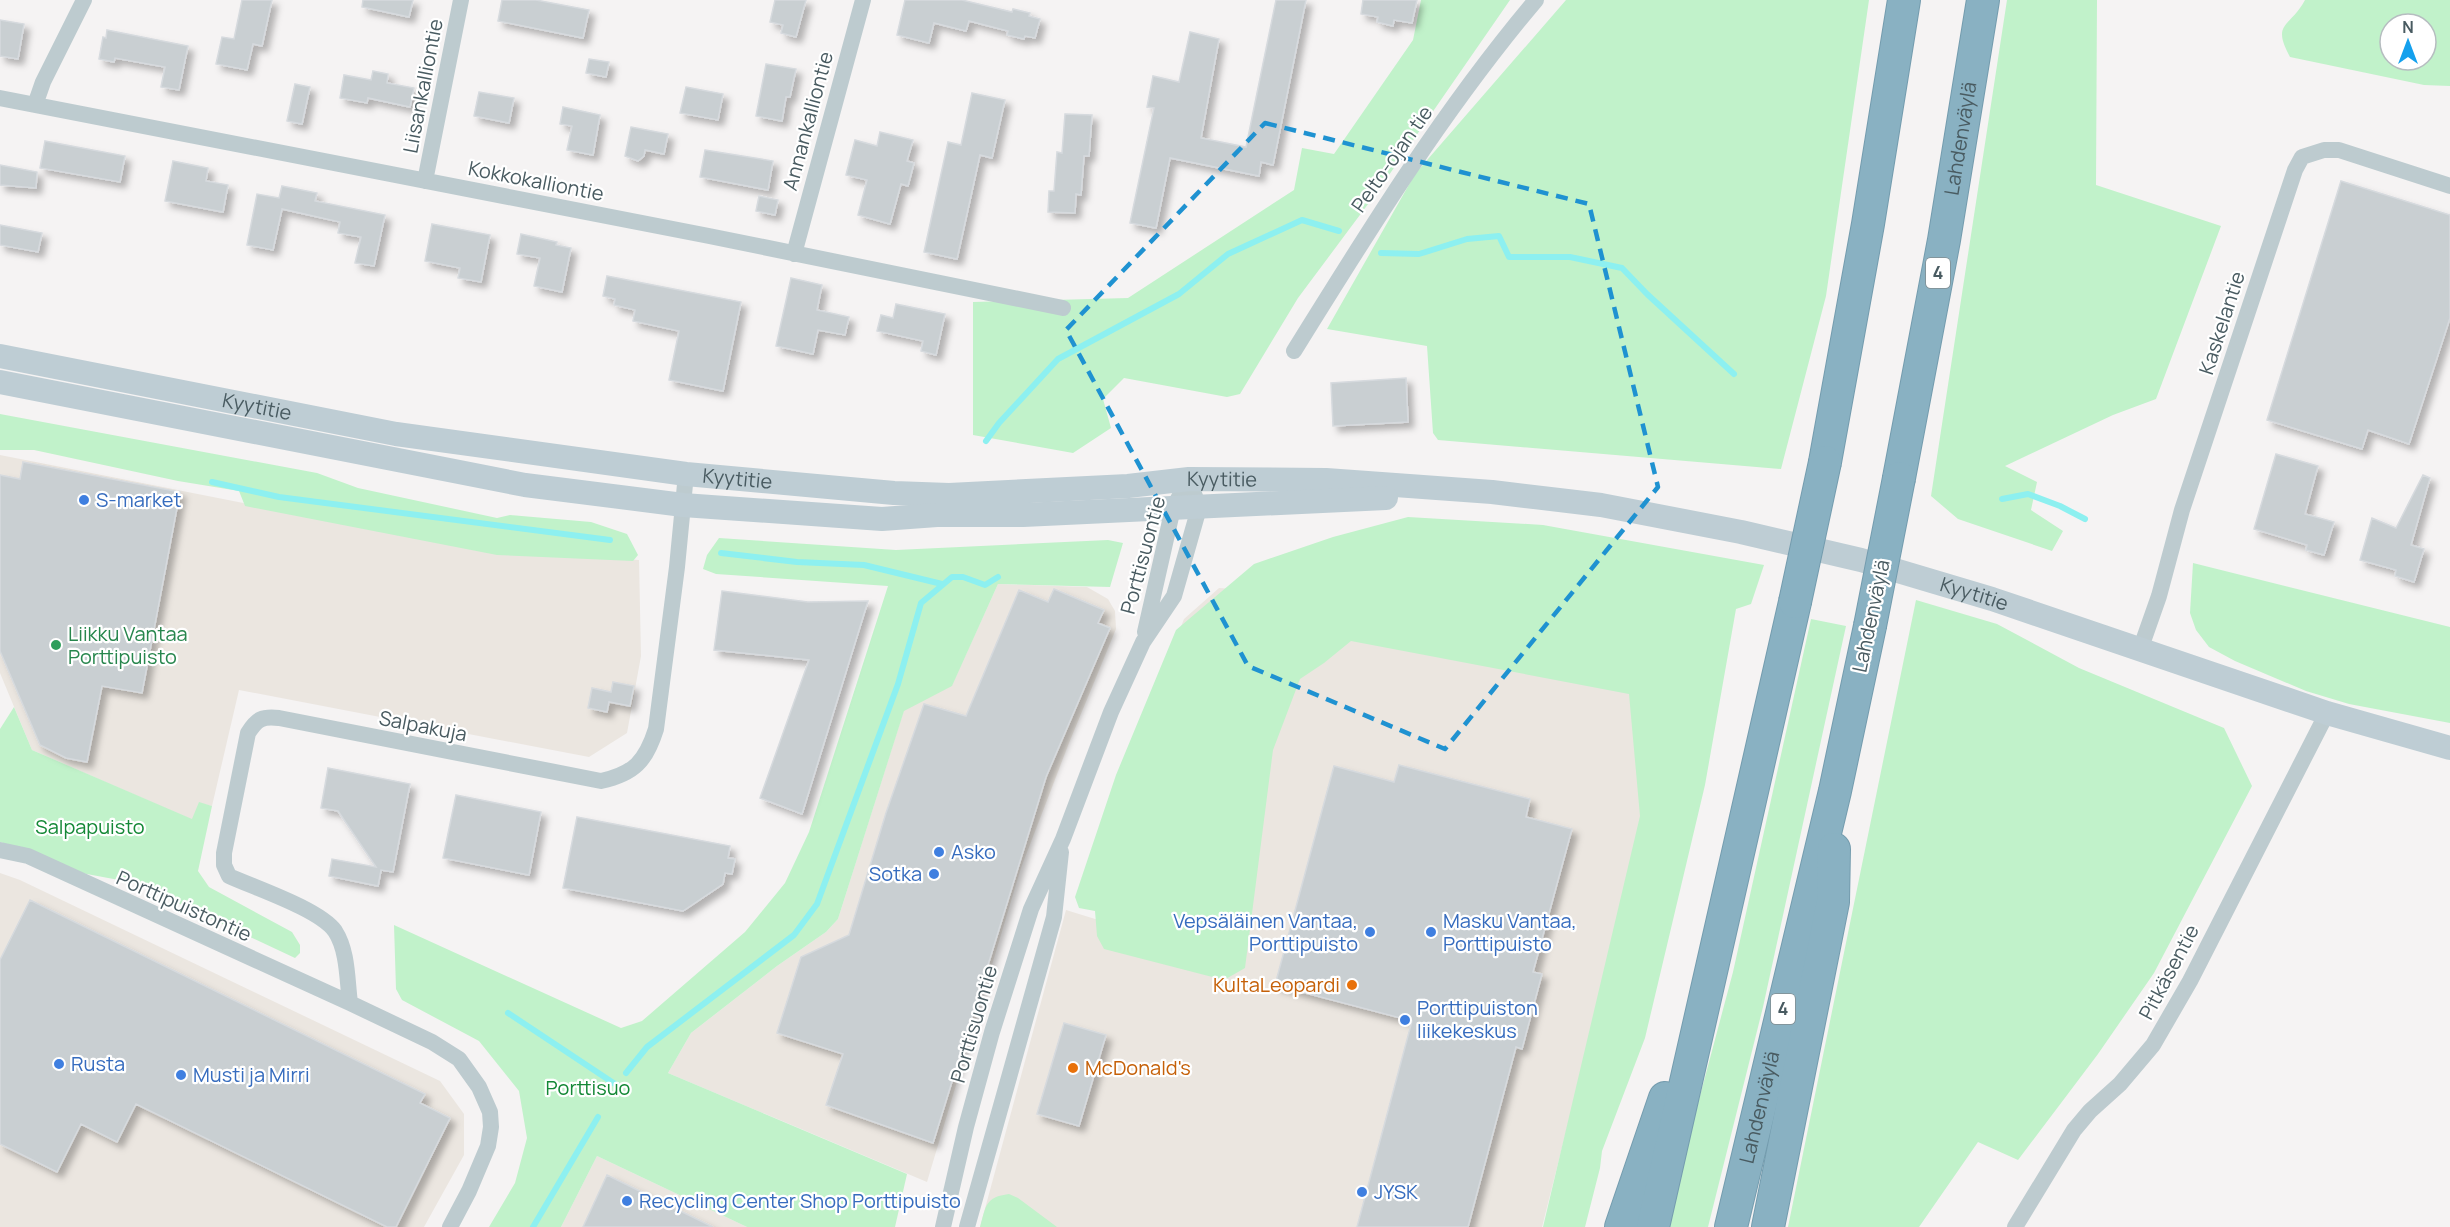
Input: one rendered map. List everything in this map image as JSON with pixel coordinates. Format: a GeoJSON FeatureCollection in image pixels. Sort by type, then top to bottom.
{"type":"FeatureCollection","features":[{"type":"Feature","properties":{"kind":"highway"},"geometry":{"type":"LineString","coordinates":[[1653,1227],[1712,974],[1825,462],[1868,224],[1904,0]]}},
{"type":"Feature","properties":{"kind":"highway","name":"Lahdenväylä"},"geometry":{"type":"LineString","coordinates":[[1731,1227],[1834,791],[1870,626],[1944,240],[1983,0]]}},
{"type":"Feature","properties":{"kind":"highway"},"geometry":{"type":"LineString","coordinates":[[1768,1227],[1833,902],[1834,791]]}},
{"type":"Feature","properties":{"kind":"highway"},"geometry":{"type":"LineString","coordinates":[[1622,1227],[1662,1106],[1712,974]]}},
{"type":"Feature","properties":{"kind":"main road","name":"Kyytitie"},"geometry":{"type":"LineString","coordinates":[[0,356],[396,434],[686,474],[894,493],[949,495],[1128,486],[1189,479],[1326,480],[1485,492],[1601,505],[1741,532],[1862,560],[1992,600],[2327,713],[2450,748]]}},
{"type":"Feature","properties":{"kind":"main road","name":"Kyytitie"},"geometry":{"type":"LineString","coordinates":[[0,382],[525,485],[683,505],[882,519],[937,515],[1023,515],[1199,508],[1485,492]]}},
{"type":"Feature","properties":{"kind":"street"},"geometry":{"type":"LineString","coordinates":[[35,105],[43,82],[84,0]]}},
{"type":"Feature","properties":{"kind":"street","name":"Liisankalliontie"},"geometry":{"type":"LineString","coordinates":[[425,181],[461,0]]}},
{"type":"Feature","properties":{"kind":"street","name":"Annankalliontie"},"geometry":{"type":"LineString","coordinates":[[794,254],[863,0]]}},
{"type":"Feature","properties":{"kind":"street","name":"Pelto-ojan tie"},"geometry":{"type":"LineString","coordinates":[[1294,351],[1369,228],[1423,149],[1492,52],[1536,0]]}},
{"type":"Feature","properties":{"kind":"street","name":"Kokkokalliontie"},"geometry":{"type":"LineString","coordinates":[[0,98],[1063,308]]}},
{"type":"Feature","properties":{"kind":"street","name":"Kaskelantie"},"geometry":{"type":"LineString","coordinates":[[2140,650],[2159,596],[2182,510],[2295,170],[2302,158],[2324,150],[2339,150],[2450,186]]}},
{"type":"Feature","properties":{"kind":"street","name":"Salpakuja"},"geometry":{"type":"LineString","coordinates":[[350,1003],[344,954],[334,931],[316,915],[229,876],[224,865],[224,853],[248,734],[256,721],[265,716],[272,717],[601,781],[623,775],[641,762],[656,729],[686,474]]}},
{"type":"Feature","properties":{"kind":"street","name":"Porttisuontie"},"geometry":{"type":"LineString","coordinates":[[943,1227],[966,1127],[1012,965],[1031,909],[1063,839],[1111,712],[1143,642],[1174,596],[1199,508],[1189,479]]}},
{"type":"Feature","properties":{"kind":"street","name":"Porttisuontie"},"geometry":{"type":"LineString","coordinates":[[1143,642],[1173,508],[1189,479]]}},
{"type":"Feature","properties":{"kind":"street","name":"Pitkäsentie"},"geometry":{"type":"LineString","coordinates":[[2015,1227],[2074,1130],[2090,1111],[2120,1084],[2153,1045],[2190,981],[2327,713]]}},
{"type":"Feature","properties":{"kind":"street","name":"Porttisuontie"},"geometry":{"type":"LineString","coordinates":[[967,1227],[1054,917],[1063,839]]}},
{"type":"Feature","properties":{"kind":"street","name":"Porttipuistontie"},"geometry":{"type":"LineString","coordinates":[[0,850],[28,856],[350,1003]]}},
{"type":"Feature","properties":{"kind":"street"},"geometry":{"type":"LineString","coordinates":[[350,1003],[432,1042],[459,1059],[483,1095],[490,1112],[491,1127],[488,1146],[469,1191],[450,1227]]}},
{"type":"Feature","properties":{"kind":"highlighted area"},"geometry":{"type":"Polygon","coordinates":[[[1265,123],[1589,204],[1658,487],[1445,749],[1248,666],[1066,330],[1265,123]]]}},
{"type":"Feature","properties":{"kind":"shaded area"},"geometry":{"type":"Polygon","coordinates":[[[0,455],[486,551],[639,560],[641,656],[627,733],[589,757],[239,690],[212,806],[199,803],[193,820],[32,750],[0,673],[0,455]]]}},
{"type":"Feature","properties":{"kind":"shaded area"},"geometry":{"type":"Polygon","coordinates":[[[998,584],[1087,587],[1108,599],[1115,611],[1116,629],[1021,868],[927,1182],[668,1073],[691,1033],[777,966],[826,932],[838,919],[904,710],[952,685],[998,584]]]}},
{"type":"Feature","properties":{"kind":"shaded area"},"geometry":{"type":"Polygon","coordinates":[[[1219,588],[1676,619],[1648,806],[1542,1227],[980,1227],[1066,910],[1215,956],[1143,722],[1184,619],[1219,588]]]}},
{"type":"Feature","properties":{"kind":"shaded area"},"geometry":{"type":"Polygon","coordinates":[[[0,873],[20,880],[440,1081],[464,1114],[464,1155],[424,1227],[0,1227],[0,873]]]}},
{"type":"Feature","properties":{"kind":"shaded area"},"geometry":{"type":"Polygon","coordinates":[[[597,1156],[747,1227],[561,1227],[597,1156]]]}},
{"type":"Feature","properties":{"kind":"green space"},"geometry":{"type":"Polygon","coordinates":[[[1421,0],[1510,0],[1380,188],[1298,298],[1240,394],[1227,397],[1124,378],[1103,399],[1111,428],[1073,453],[973,435],[973,302],[1128,298],[1294,190],[1302,148],[1334,154],[1413,40],[1421,0]]]}},
{"type":"Feature","properties":{"kind":"green space"},"geometry":{"type":"Polygon","coordinates":[[[1566,0],[1869,0],[1826,296],[1781,469],[1438,440],[1433,433],[1427,346],[1327,329],[1415,174],[1566,0]]]}},
{"type":"Feature","properties":{"kind":"green space"},"geometry":{"type":"Polygon","coordinates":[[[2007,0],[2097,0],[2096,185],[2221,226],[2156,399],[2113,415],[2005,466],[2037,482],[2031,510],[2063,531],[2052,551],[1958,519],[1931,496],[2007,0]]]}},
{"type":"Feature","properties":{"kind":"green space"},"geometry":{"type":"Polygon","coordinates":[[[2305,0],[2450,0],[2450,86],[2424,85],[2290,57],[2282,37],[2285,26],[2305,0]]]}},
{"type":"Feature","properties":{"kind":"green space"},"geometry":{"type":"Polygon","coordinates":[[[0,414],[317,473],[358,488],[497,518],[510,515],[591,522],[627,534],[638,555],[633,561],[497,555],[245,506],[239,491],[178,481],[34,450],[0,450],[0,414]]]}},
{"type":"Feature","properties":{"kind":"green space"},"geometry":{"type":"Polygon","coordinates":[[[1408,517],[1543,525],[1764,565],[1751,604],[1736,609],[1705,785],[1645,1038],[1602,1151],[1585,1227],[1543,1227],[1640,816],[1629,694],[1351,641],[1300,679],[1273,750],[1245,968],[1224,980],[1104,949],[1097,936],[1095,911],[1079,908],[1075,897],[1116,775],[1176,630],[1254,564],[1333,537],[1408,517]]]}},
{"type":"Feature","properties":{"kind":"green space","name":"Porttisuo"},"geometry":{"type":"Polygon","coordinates":[[[719,538],[896,550],[1108,540],[1123,543],[1110,587],[998,584],[952,686],[904,711],[838,919],[826,932],[777,966],[691,1033],[668,1073],[907,1174],[895,1227],[747,1227],[597,1156],[561,1227],[489,1227],[515,1183],[527,1138],[519,1091],[479,1041],[402,1000],[396,989],[394,925],[621,1028],[642,1021],[745,932],[785,883],[809,832],[888,586],[716,574],[703,569],[707,555],[719,538]]]}},
{"type":"Feature","properties":{"kind":"green space"},"geometry":{"type":"Polygon","coordinates":[[[2193,563],[2450,627],[2450,723],[2349,704],[2306,691],[2235,661],[2209,647],[2196,630],[2190,613],[2193,563]]]}},
{"type":"Feature","properties":{"kind":"green space"},"geometry":{"type":"Polygon","coordinates":[[[1916,600],[1997,624],[2079,668],[2224,728],[2252,786],[2154,973],[2098,1054],[2018,1160],[1978,1142],[1919,1227],[1788,1227],[1916,600]]]}},
{"type":"Feature","properties":{"kind":"green space"},"geometry":{"type":"Polygon","coordinates":[[[1811,619],[1846,626],[1763,1007],[1708,1227],[1665,1227],[1733,972],[1811,619]]]}},
{"type":"Feature","properties":{"kind":"green space","name":"Salpapuisto"},"geometry":{"type":"Polygon","coordinates":[[[14,707],[32,750],[192,819],[199,802],[212,806],[198,871],[209,887],[292,932],[300,945],[300,953],[295,958],[135,883],[76,872],[45,856],[0,842],[0,729],[14,707]]]}},
{"type":"Feature","properties":{"kind":"green space"},"geometry":{"type":"Polygon","coordinates":[[[1009,1194],[1018,1198],[1057,1227],[980,1227],[991,1200],[1009,1194]]]}},
{"type":"Feature","properties":{"kind":"building"},"geometry":{"type":"Polygon","coordinates":[[[242,0],[272,0],[262,46],[253,44],[247,70],[216,64],[222,37],[234,39],[242,0]]]}},
{"type":"Feature","properties":{"kind":"building"},"geometry":{"type":"Polygon","coordinates":[[[363,0],[413,0],[409,17],[362,7],[363,0]]]}},
{"type":"Feature","properties":{"kind":"building"},"geometry":{"type":"Polygon","coordinates":[[[502,0],[536,0],[589,10],[583,38],[498,21],[502,0]]]}},
{"type":"Feature","properties":{"kind":"building"},"geometry":{"type":"Polygon","coordinates":[[[775,0],[806,0],[796,37],[781,33],[783,25],[770,22],[775,0]]]}},
{"type":"Feature","properties":{"kind":"building"},"geometry":{"type":"Polygon","coordinates":[[[905,0],[962,0],[1012,12],[1013,9],[1030,13],[1029,16],[1040,19],[1035,38],[1025,36],[1024,39],[1007,35],[1008,31],[969,21],[966,31],[934,23],[929,43],[897,35],[905,0]]]}},
{"type":"Feature","properties":{"kind":"building"},"geometry":{"type":"Polygon","coordinates":[[[1276,0],[1306,0],[1273,165],[1261,162],[1259,176],[1170,158],[1156,228],[1130,223],[1154,108],[1147,107],[1153,76],[1179,82],[1190,32],[1219,39],[1201,138],[1246,147],[1276,0]]]}},
{"type":"Feature","properties":{"kind":"building"},"geometry":{"type":"Polygon","coordinates":[[[1363,0],[1417,0],[1412,23],[1394,20],[1393,26],[1377,22],[1378,17],[1361,14],[1363,0]]]}},
{"type":"Feature","properties":{"kind":"building"},"geometry":{"type":"Polygon","coordinates":[[[0,20],[24,24],[18,59],[0,56],[0,20]]]}},
{"type":"Feature","properties":{"kind":"building"},"geometry":{"type":"Polygon","coordinates":[[[107,30],[188,46],[179,90],[161,87],[165,67],[115,58],[114,62],[99,59],[103,37],[106,38],[107,30]]]}},
{"type":"Feature","properties":{"kind":"building"},"geometry":{"type":"Polygon","coordinates":[[[589,59],[609,62],[606,77],[586,73],[589,59]]]}},
{"type":"Feature","properties":{"kind":"building"},"geometry":{"type":"Polygon","coordinates":[[[766,64],[796,69],[790,97],[786,97],[782,121],[756,116],[766,64]]]}},
{"type":"Feature","properties":{"kind":"building"},"geometry":{"type":"Polygon","coordinates":[[[373,71],[388,74],[387,83],[414,88],[410,107],[368,98],[367,103],[340,98],[344,75],[371,80],[373,71]]]}},
{"type":"Feature","properties":{"kind":"building"},"geometry":{"type":"Polygon","coordinates":[[[295,84],[310,87],[302,124],[287,121],[295,84]]]}},
{"type":"Feature","properties":{"kind":"building"},"geometry":{"type":"Polygon","coordinates":[[[686,87],[723,94],[718,120],[680,113],[686,87]]]}},
{"type":"Feature","properties":{"kind":"building"},"geometry":{"type":"Polygon","coordinates":[[[479,92],[514,98],[509,123],[474,116],[479,92]]]}},
{"type":"Feature","properties":{"kind":"building"},"geometry":{"type":"Polygon","coordinates":[[[972,93],[1005,100],[992,158],[980,155],[957,259],[924,252],[948,142],[961,145],[972,93]]]}},
{"type":"Feature","properties":{"kind":"building"},"geometry":{"type":"Polygon","coordinates":[[[563,107],[600,115],[593,155],[567,150],[572,126],[560,124],[563,107]]]}},
{"type":"Feature","properties":{"kind":"building"},"geometry":{"type":"Polygon","coordinates":[[[1065,114],[1092,115],[1089,156],[1084,156],[1081,195],[1076,194],[1075,213],[1048,212],[1049,191],[1054,191],[1057,152],[1062,153],[1065,114]]]}},
{"type":"Feature","properties":{"kind":"building"},"geometry":{"type":"Polygon","coordinates":[[[631,127],[668,134],[664,154],[645,150],[644,156],[638,161],[625,156],[631,127]]]}},
{"type":"Feature","properties":{"kind":"building"},"geometry":{"type":"Polygon","coordinates":[[[880,132],[913,140],[907,161],[914,163],[908,186],[901,184],[890,224],[858,215],[867,180],[846,175],[855,140],[877,146],[880,132]]]}},
{"type":"Feature","properties":{"kind":"building"},"geometry":{"type":"Polygon","coordinates":[[[45,141],[125,156],[120,182],[40,168],[45,141]]]}},
{"type":"Feature","properties":{"kind":"building"},"geometry":{"type":"Polygon","coordinates":[[[705,150],[773,161],[768,190],[700,177],[705,150]]]}},
{"type":"Feature","properties":{"kind":"building"},"geometry":{"type":"Polygon","coordinates":[[[173,161],[208,168],[206,181],[228,185],[223,212],[165,201],[173,161]]]}},
{"type":"Feature","properties":{"kind":"building"},"geometry":{"type":"Polygon","coordinates":[[[0,165],[37,172],[36,188],[0,185],[0,165]]]}},
{"type":"Feature","properties":{"kind":"building"},"geometry":{"type":"Polygon","coordinates":[[[2341,181],[2450,215],[2450,318],[2409,444],[2368,430],[2362,449],[2267,420],[2341,181]]]}},
{"type":"Feature","properties":{"kind":"building"},"geometry":{"type":"Polygon","coordinates":[[[282,186],[317,193],[315,201],[385,215],[374,266],[355,263],[361,237],[338,233],[340,222],[282,209],[273,250],[247,245],[257,194],[279,198],[282,186]]]}},
{"type":"Feature","properties":{"kind":"building"},"geometry":{"type":"Polygon","coordinates":[[[759,196],[778,200],[775,215],[756,211],[759,196]]]}},
{"type":"Feature","properties":{"kind":"building"},"geometry":{"type":"Polygon","coordinates":[[[432,224],[490,235],[481,282],[458,278],[460,268],[425,261],[432,224]]]}},
{"type":"Feature","properties":{"kind":"building"},"geometry":{"type":"Polygon","coordinates":[[[0,225],[42,233],[38,252],[0,245],[0,225]]]}},
{"type":"Feature","properties":{"kind":"building"},"geometry":{"type":"Polygon","coordinates":[[[521,234],[557,242],[556,245],[571,248],[562,292],[534,286],[540,258],[517,254],[521,234]]]}},
{"type":"Feature","properties":{"kind":"building"},"geometry":{"type":"Polygon","coordinates":[[[607,276],[741,302],[723,391],[669,380],[679,331],[633,321],[635,310],[614,305],[615,299],[603,296],[607,276]]]}},
{"type":"Feature","properties":{"kind":"building"},"geometry":{"type":"Polygon","coordinates":[[[791,278],[822,285],[817,310],[849,317],[845,335],[818,330],[813,354],[776,346],[791,278]]]}},
{"type":"Feature","properties":{"kind":"building"},"geometry":{"type":"Polygon","coordinates":[[[896,304],[945,314],[936,355],[921,351],[923,341],[877,331],[881,315],[893,318],[896,304]]]}},
{"type":"Feature","properties":{"kind":"building"},"geometry":{"type":"Polygon","coordinates":[[[1406,378],[1408,422],[1333,426],[1331,383],[1406,378]]]}},
{"type":"Feature","properties":{"kind":"building"},"geometry":{"type":"Polygon","coordinates":[[[2276,454],[2318,466],[2305,514],[2334,522],[2324,555],[2306,550],[2307,545],[2254,529],[2276,454]]]}},
{"type":"Feature","properties":{"kind":"building"},"geometry":{"type":"Polygon","coordinates":[[[23,462],[180,492],[142,693],[102,686],[87,762],[66,758],[40,745],[0,651],[0,475],[20,479],[23,462]]]}},
{"type":"Feature","properties":{"kind":"building"},"geometry":{"type":"Polygon","coordinates":[[[2423,475],[2430,478],[2411,545],[2424,549],[2414,582],[2395,576],[2396,570],[2360,560],[2372,518],[2396,528],[2423,475]]]}},
{"type":"Feature","properties":{"kind":"building"},"geometry":{"type":"Polygon","coordinates":[[[1054,589],[1104,610],[1098,623],[1110,628],[1046,777],[933,1143],[826,1105],[843,1054],[777,1033],[801,957],[849,935],[886,813],[924,704],[966,716],[1019,590],[1048,602],[1054,589]]]}},
{"type":"Feature","properties":{"kind":"building"},"geometry":{"type":"Polygon","coordinates":[[[722,591],[808,602],[868,601],[802,814],[760,798],[809,660],[714,650],[722,591]]]}},
{"type":"Feature","properties":{"kind":"building"},"geometry":{"type":"Polygon","coordinates":[[[613,682],[634,686],[630,706],[609,702],[607,712],[588,708],[592,688],[611,692],[613,682]]]}},
{"type":"Feature","properties":{"kind":"building"},"geometry":{"type":"Polygon","coordinates":[[[1399,765],[1530,799],[1526,817],[1572,829],[1533,972],[1542,974],[1522,1049],[1516,1047],[1468,1227],[1357,1227],[1412,1021],[1275,985],[1334,766],[1394,782],[1399,765]]]}},
{"type":"Feature","properties":{"kind":"building"},"geometry":{"type":"Polygon","coordinates":[[[328,768],[410,784],[393,872],[381,870],[378,886],[329,876],[332,859],[376,867],[338,811],[321,808],[328,768]]]}},
{"type":"Feature","properties":{"kind":"building"},"geometry":{"type":"Polygon","coordinates":[[[456,795],[541,812],[529,875],[443,858],[456,795]]]}},
{"type":"Feature","properties":{"kind":"building"},"geometry":{"type":"Polygon","coordinates":[[[577,817],[730,846],[728,858],[735,859],[732,874],[725,873],[723,884],[683,911],[563,888],[577,817]]]}},
{"type":"Feature","properties":{"kind":"building"},"geometry":{"type":"Polygon","coordinates":[[[30,900],[425,1094],[420,1103],[450,1118],[396,1227],[387,1227],[136,1104],[117,1142],[81,1124],[57,1172],[0,1144],[0,960],[30,900]]]}},
{"type":"Feature","properties":{"kind":"building","name":"McDonald's"},"geometry":{"type":"Polygon","coordinates":[[[1064,1023],[1106,1035],[1079,1126],[1037,1114],[1064,1023]]]}},
{"type":"Feature","properties":{"kind":"building","name":"Recycling Center Shop Porttipuisto"},"geometry":{"type":"Polygon","coordinates":[[[607,1175],[713,1227],[583,1227],[607,1175]]]}},
{"type":"Feature","properties":{"kind":"waterway"},"geometry":{"type":"LineString","coordinates":[[986,441],[999,423],[1058,359],[1179,294],[1228,254],[1302,220],[1339,231]]}},
{"type":"Feature","properties":{"kind":"waterway"},"geometry":{"type":"LineString","coordinates":[[1381,253],[1419,254],[1467,239],[1499,236],[1509,257],[1570,257],[1622,268],[1734,374]]}},
{"type":"Feature","properties":{"kind":"waterway"},"geometry":{"type":"LineString","coordinates":[[212,482],[279,497],[610,540]]}},
{"type":"Feature","properties":{"kind":"waterway"},"geometry":{"type":"LineString","coordinates":[[2002,499],[2028,494],[2060,506],[2085,519]]}},
{"type":"Feature","properties":{"kind":"waterway"},"geometry":{"type":"LineString","coordinates":[[721,553],[797,562],[864,565],[942,584]]}},
{"type":"Feature","properties":{"kind":"waterway"},"geometry":{"type":"LineString","coordinates":[[626,1073],[647,1047],[794,935],[817,904],[898,684],[921,603],[952,577],[963,577],[985,585],[998,577]]}},
{"type":"Feature","properties":{"kind":"waterway"},"geometry":{"type":"LineString","coordinates":[[508,1013],[618,1086]]}},
{"type":"Feature","properties":{"kind":"waterway"},"geometry":{"type":"LineString","coordinates":[[533,1227],[598,1117]]}},
{"type":"Feature","properties":{"kind":"place","name":"S-market"},"geometry":{"type":"Point","coordinates":[84,500]}},
{"type":"Feature","properties":{"kind":"place","name":"Liikku Vantaa Porttipuisto"},"geometry":{"type":"Point","coordinates":[56,645]}},
{"type":"Feature","properties":{"kind":"place","name":"Asko"},"geometry":{"type":"Point","coordinates":[939,852]}},
{"type":"Feature","properties":{"kind":"place","name":"Sotka"},"geometry":{"type":"Point","coordinates":[934,874]}},
{"type":"Feature","properties":{"kind":"place","name":"Vepsäläinen Vantaa, Porttipuisto"},"geometry":{"type":"Point","coordinates":[1370,932]}},
{"type":"Feature","properties":{"kind":"place","name":"Masku Vantaa, Porttipuisto"},"geometry":{"type":"Point","coordinates":[1431,932]}},
{"type":"Feature","properties":{"kind":"place","name":"KultaLeopardi"},"geometry":{"type":"Point","coordinates":[1352,985]}},
{"type":"Feature","properties":{"kind":"place","name":"Porttipuiston liikekeskus"},"geometry":{"type":"Point","coordinates":[1405,1020]}},
{"type":"Feature","properties":{"kind":"place","name":"Rusta"},"geometry":{"type":"Point","coordinates":[59,1064]}},
{"type":"Feature","properties":{"kind":"place","name":"McDonald's"},"geometry":{"type":"Point","coordinates":[1073,1068]}},
{"type":"Feature","properties":{"kind":"place","name":"Musti ja Mirri"},"geometry":{"type":"Point","coordinates":[181,1075]}},
{"type":"Feature","properties":{"kind":"place","name":"JYSK"},"geometry":{"type":"Point","coordinates":[1362,1192]}},
{"type":"Feature","properties":{"kind":"place","name":"Recycling Center Shop Porttipuisto"},"geometry":{"type":"Point","coordinates":[627,1201]}}]}
